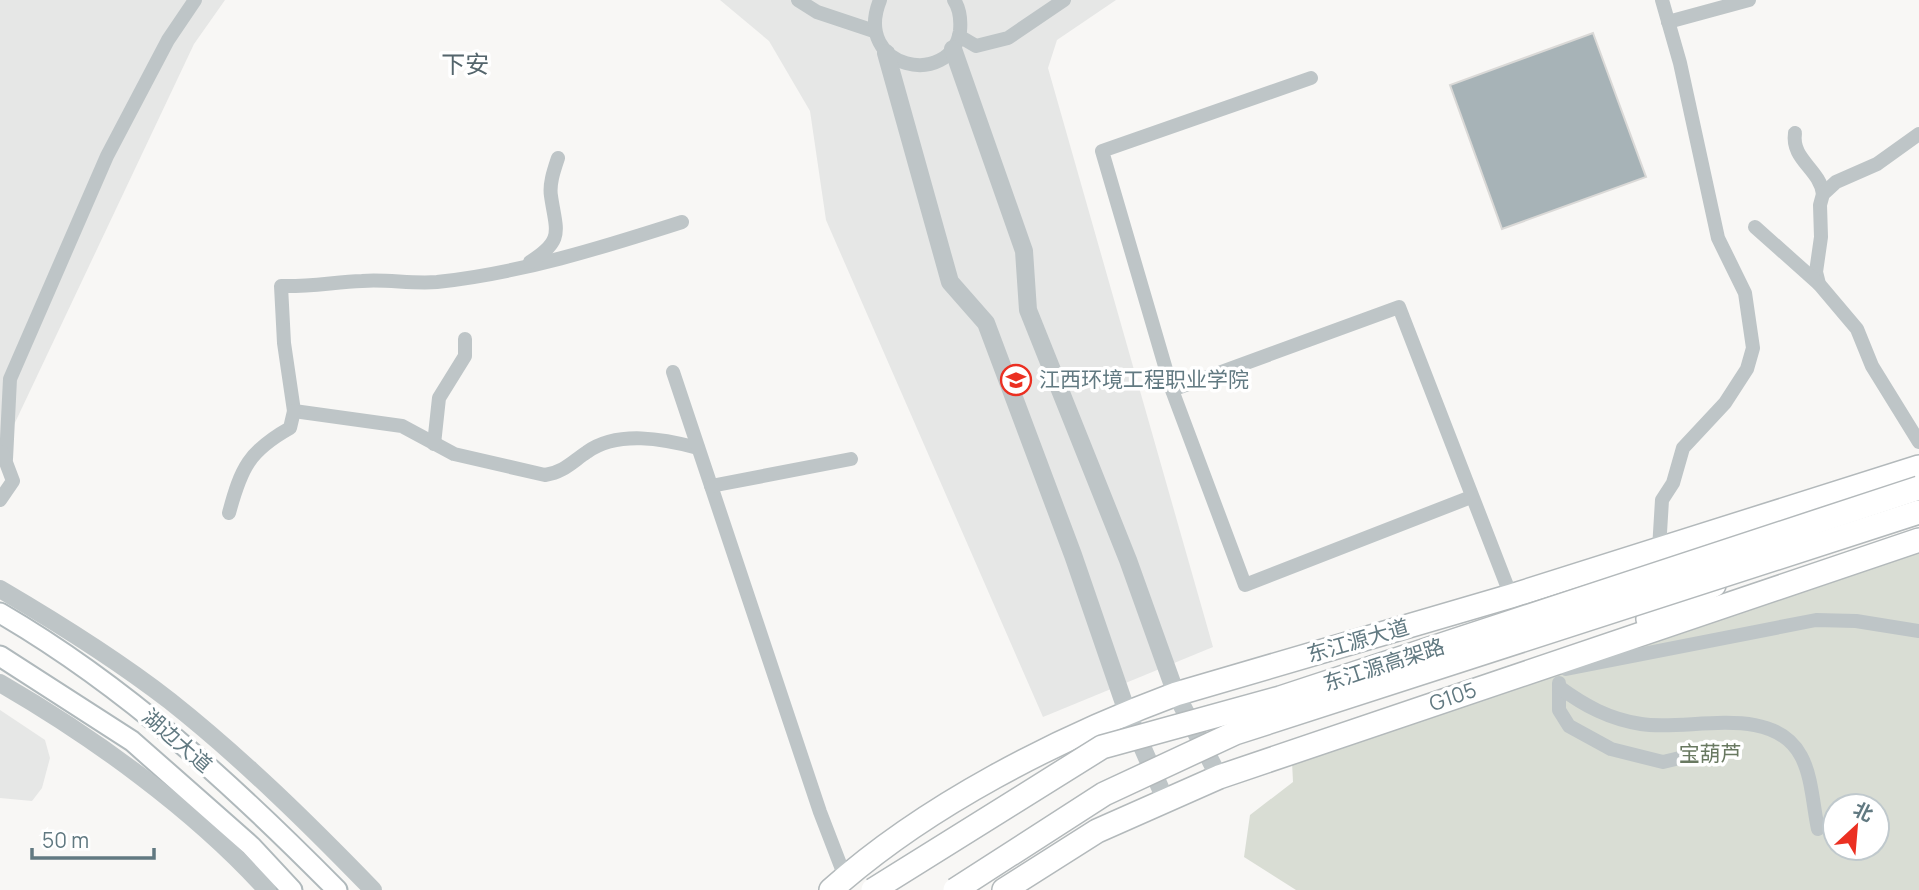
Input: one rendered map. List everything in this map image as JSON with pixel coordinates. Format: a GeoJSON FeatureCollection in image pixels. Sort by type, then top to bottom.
{"type":"FeatureCollection","features":[{"type":"Feature","properties":{"kind":"highway","name":"东江源大道"},"geometry":{"type":"LineString","coordinates":[[838,884],[904,834],[980,786],[1062,741],[1127,712],[1176,694],[1511,596],[1919,467]]}},
{"type":"Feature","properties":{"kind":"highway","name":"东江源高架路"},"geometry":{"type":"LineString","coordinates":[[955,890],[1104,794],[1235,733],[1749,556],[1919,488]]}},
{"type":"Feature","properties":{"kind":"highway","name":"东江源高架路"},"geometry":{"type":"LineString","coordinates":[[873,890],[1102,747],[1280,698],[1749,556],[1919,512]]}},
{"type":"Feature","properties":{"kind":"highway","name":"G105"},"geometry":{"type":"LineString","coordinates":[[1004,890],[1097,831],[1219,777],[1919,540]]}},
{"type":"Feature","properties":{"kind":"highway"},"geometry":{"type":"LineString","coordinates":[[1233,677],[1366,653],[1672,557],[1749,556]]}},
{"type":"Feature","properties":{"kind":"highway"},"geometry":{"type":"LineString","coordinates":[[1312,745],[1372,709],[1650,618],[1749,556]]}},
{"type":"Feature","properties":{"kind":"main road","name":"湖边大道"},"geometry":{"type":"LineString","coordinates":[[0,614],[63,650],[148,715],[271,823],[337,890]]}},
{"type":"Feature","properties":{"kind":"main road","name":"湖边大道"},"geometry":{"type":"LineString","coordinates":[[0,656],[132,741],[251,846],[292,890]]}},
{"type":"Feature","properties":{"kind":"street"},"geometry":{"type":"LineString","coordinates":[[0,500],[13,481],[3,454],[10,379],[107,156],[168,40],[195,0]]}},
{"type":"Feature","properties":{"kind":"street"},"geometry":{"type":"LineString","coordinates":[[798,0],[817,12],[874,31]]}},
{"type":"Feature","properties":{"kind":"street"},"geometry":{"type":"LineString","coordinates":[[880,0],[874,14],[874,31],[886,53],[950,282],[986,323],[1073,555],[1127,712],[1165,799]]}},
{"type":"Feature","properties":{"kind":"street"},"geometry":{"type":"LineString","coordinates":[[954,0],[961,20],[956,42],[1024,251],[1028,310],[1128,560],[1176,694],[1219,777]]}},
{"type":"Feature","properties":{"kind":"street"},"geometry":{"type":"LineString","coordinates":[[956,42],[976,46],[1008,38],[1064,0]]}},
{"type":"Feature","properties":{"kind":"street"},"geometry":{"type":"LineString","coordinates":[[1658,549],[1662,500],[1673,483],[1683,448],[1725,404],[1747,369],[1753,348],[1745,293],[1718,238],[1662,0]]}},
{"type":"Feature","properties":{"kind":"street"},"geometry":{"type":"LineString","coordinates":[[1668,22],[1749,0]]}},
{"type":"Feature","properties":{"kind":"street"},"geometry":{"type":"LineString","coordinates":[[886,53],[907,65],[933,64],[956,42]]}},
{"type":"Feature","properties":{"kind":"street"},"geometry":{"type":"LineString","coordinates":[[1311,78],[1102,151],[1172,390],[1245,585],[1471,497]]}},
{"type":"Feature","properties":{"kind":"street"},"geometry":{"type":"LineString","coordinates":[[1795,133],[1796,152],[1818,178],[1824,194]]}},
{"type":"Feature","properties":{"kind":"street"},"geometry":{"type":"LineString","coordinates":[[1819,284],[1816,272],[1821,237],[1820,205],[1824,194],[1836,183],[1877,164],[1919,134]]}},
{"type":"Feature","properties":{"kind":"street"},"geometry":{"type":"LineString","coordinates":[[523,267],[547,251],[555,236],[558,220],[551,195],[558,158]]}},
{"type":"Feature","properties":{"kind":"street"},"geometry":{"type":"LineString","coordinates":[[229,513],[242,468],[270,439],[290,428],[294,411],[281,286],[311,287],[364,280],[436,282],[578,256],[682,222]]}},
{"type":"Feature","properties":{"kind":"street"},"geometry":{"type":"LineString","coordinates":[[1755,227],[1819,284],[1857,329],[1872,366],[1919,442]]}},
{"type":"Feature","properties":{"kind":"street"},"geometry":{"type":"LineString","coordinates":[[1172,390],[1399,307],[1511,596]]}},
{"type":"Feature","properties":{"kind":"street"},"geometry":{"type":"LineString","coordinates":[[434,444],[439,398],[465,355],[465,339]]}},
{"type":"Feature","properties":{"kind":"street"},"geometry":{"type":"LineString","coordinates":[[673,372],[820,812],[838,884]]}},
{"type":"Feature","properties":{"kind":"street"},"geometry":{"type":"LineString","coordinates":[[294,411],[402,426],[434,444],[473,459],[545,475],[560,473],[588,451],[607,441],[660,440],[698,448]]}},
{"type":"Feature","properties":{"kind":"street"},"geometry":{"type":"LineString","coordinates":[[711,486],[852,459]]}},
{"type":"Feature","properties":{"kind":"street"},"geometry":{"type":"LineString","coordinates":[[0,589],[73,632],[169,700],[236,757],[373,890]]}},
{"type":"Feature","properties":{"kind":"street"},"geometry":{"type":"LineString","coordinates":[[1345,740],[1557,671],[1816,620],[1856,621],[1919,631]]}},
{"type":"Feature","properties":{"kind":"street"},"geometry":{"type":"LineString","coordinates":[[1557,671],[1559,710],[1569,726],[1611,749],[1663,762],[1709,751]]}},
{"type":"Feature","properties":{"kind":"street"},"geometry":{"type":"LineString","coordinates":[[0,682],[117,759],[238,858],[267,890]]}},
{"type":"Feature","properties":{"kind":"street"},"geometry":{"type":"LineString","coordinates":[[1559,687],[1588,708],[1639,724],[1658,726],[1710,722],[1753,725],[1790,740],[1802,757],[1818,829]]}},
{"type":"Feature","properties":{"kind":"shaded area"},"geometry":{"type":"Polygon","coordinates":[[[0,0],[225,0],[194,44],[3,448],[0,442],[0,0]]]}},
{"type":"Feature","properties":{"kind":"shaded area","name":"江西环境工程职业学院"},"geometry":{"type":"Polygon","coordinates":[[[720,0],[1116,0],[1057,40],[1048,68],[1213,647],[1043,717],[826,220],[810,111],[769,41],[720,0]]]}},
{"type":"Feature","properties":{"kind":"shaded area"},"geometry":{"type":"Polygon","coordinates":[[[0,710],[45,740],[50,758],[42,788],[32,801],[0,798],[0,710]]]}},
{"type":"Feature","properties":{"kind":"green space","name":"宝葫芦"},"geometry":{"type":"Polygon","coordinates":[[[1919,545],[1919,890],[1296,890],[1244,857],[1250,815],[1293,782],[1291,742],[1919,545]]]}},
{"type":"Feature","properties":{"kind":"building"},"geometry":{"type":"Polygon","coordinates":[[[1593,33],[1646,177],[1502,229],[1450,85],[1593,33]]]}},
{"type":"Feature","properties":{"kind":"place","name":"江西环境工程职业学院"},"geometry":{"type":"Point","coordinates":[1016,380]}},
{"type":"Feature","properties":{"kind":"district","name":"下安"},"geometry":{"type":"Point","coordinates":[465,65]}}]}
